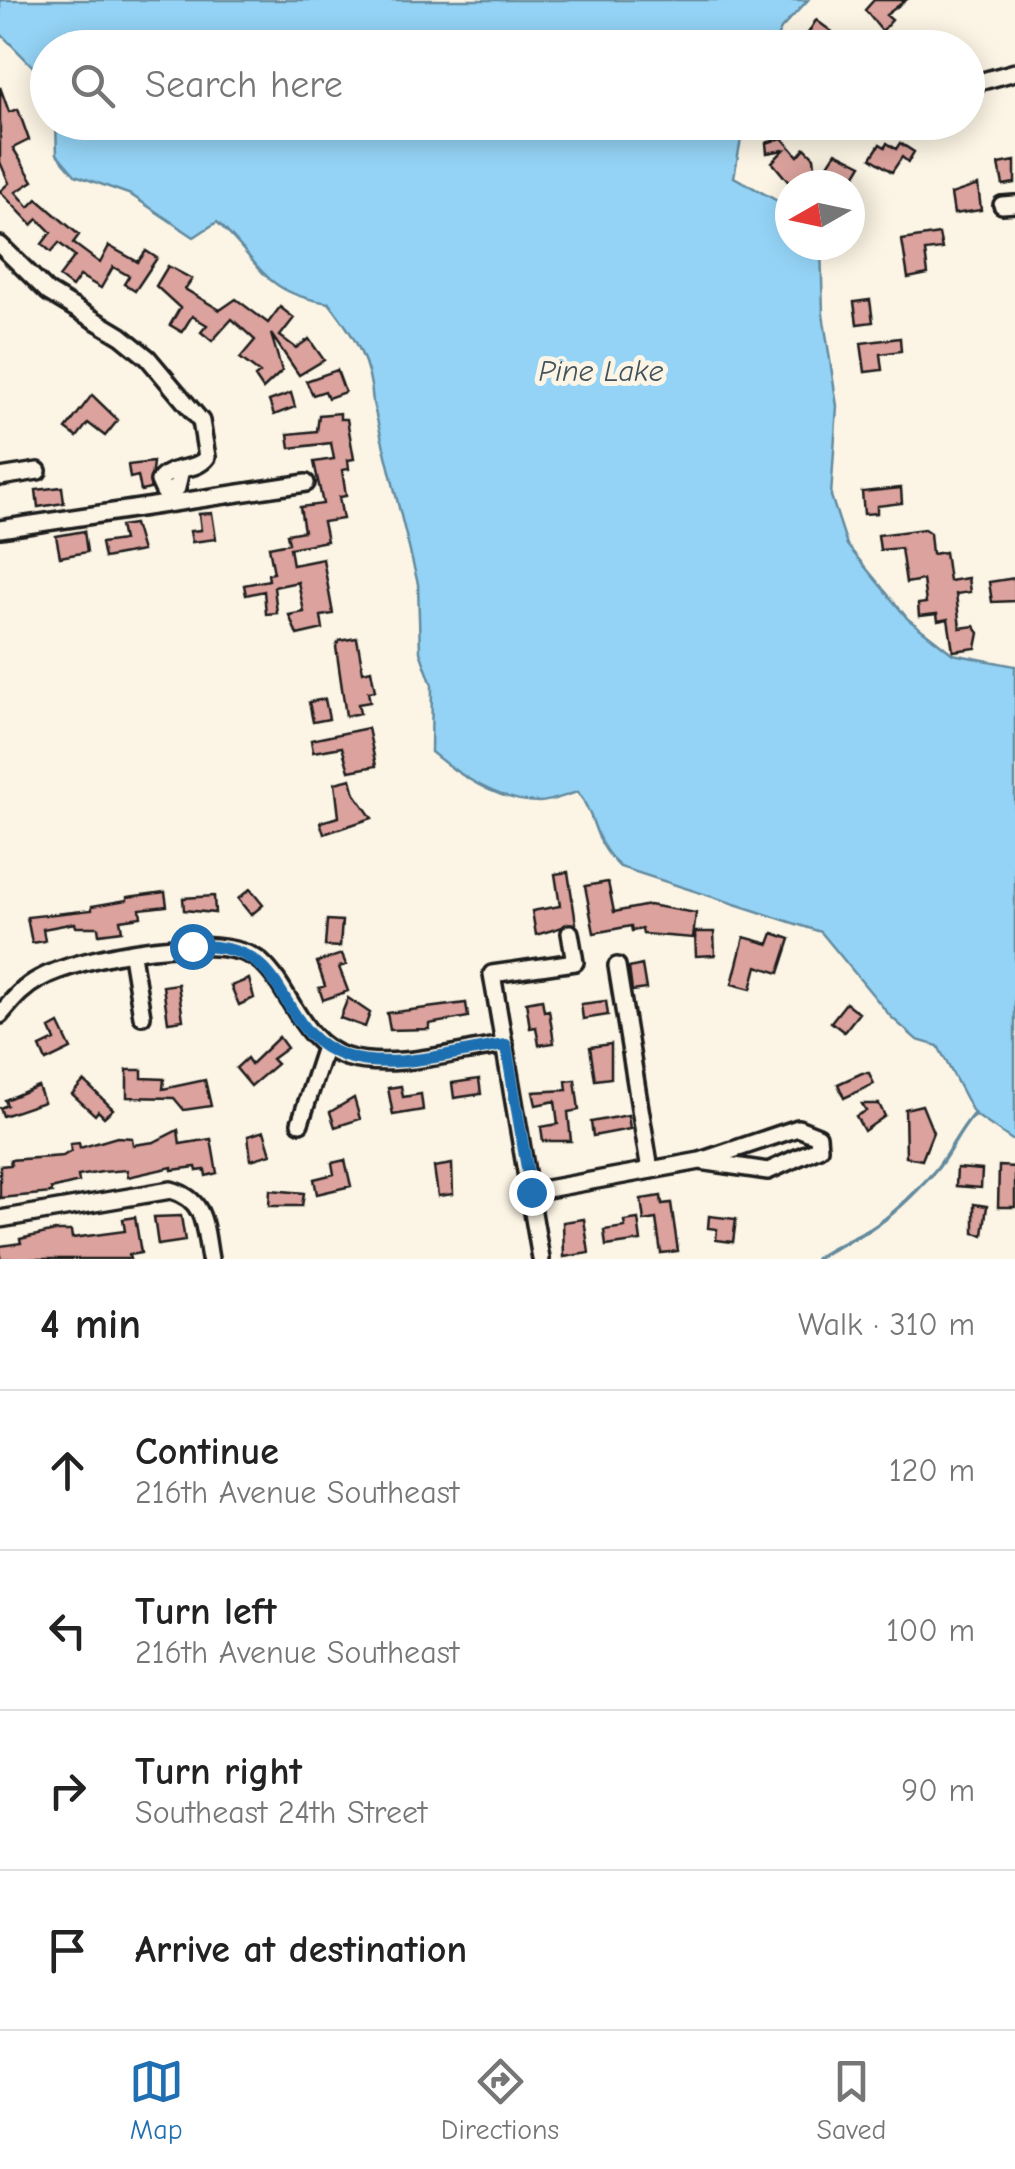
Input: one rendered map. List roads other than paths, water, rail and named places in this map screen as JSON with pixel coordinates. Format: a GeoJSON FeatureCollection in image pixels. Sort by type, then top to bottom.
{"type":"FeatureCollection","features":[{"type":"Feature","properties":{"kind":"street"},"geometry":{"type":"LineString","coordinates":[[985,80],[1015,72]]}},
{"type":"Feature","properties":{"kind":"street"},"geometry":{"type":"LineString","coordinates":[[0,245],[48,292],[133,344],[201,421],[208,457],[197,466],[181,469]]}},
{"type":"Feature","properties":{"kind":"street"},"geometry":{"type":"LineString","coordinates":[[0,477],[38,471]]}},
{"type":"Feature","properties":{"kind":"street"},"geometry":{"type":"LineString","coordinates":[[0,529],[306,483]]}},
{"type":"Feature","properties":{"kind":"street"},"geometry":{"type":"LineString","coordinates":[[541,1259],[492,974],[575,962],[570,933]]}},
{"type":"Feature","properties":{"kind":"street"},"geometry":{"type":"LineString","coordinates":[[0,1016],[24,988],[84,962],[208,945],[253,957],[325,1047],[348,1058],[379,1062],[506,1045]]}},
{"type":"Feature","properties":{"kind":"street"},"geometry":{"type":"LineString","coordinates":[[132,954],[142,1016]]}},
{"type":"Feature","properties":{"kind":"street"},"geometry":{"type":"LineString","coordinates":[[617,966],[650,1170]]}},
{"type":"Feature","properties":{"kind":"street"},"geometry":{"type":"LineString","coordinates":[[300,1123],[325,1047]]}},
{"type":"Feature","properties":{"kind":"street"},"geometry":{"type":"LineString","coordinates":[[531,1192],[700,1161],[798,1128],[818,1136],[819,1148],[768,1171],[700,1161]]}},
{"type":"Feature","properties":{"kind":"street"},"geometry":{"type":"LineString","coordinates":[[0,1219],[171,1190],[190,1196],[202,1210],[210,1258]]}},
{"type":"Feature","properties":{"kind":"water"},"geometry":{"type":"Polygon","coordinates":[[[0,0],[808,0],[780,30],[30,30],[30,64],[0,33],[0,0]]]}},
{"type":"Feature","properties":{"kind":"water","name":"Pine Lake"},"geometry":{"type":"Polygon","coordinates":[[[57,140],[741,140],[734,177],[775,200],[775,260],[821,260],[823,314],[837,406],[831,496],[847,545],[908,619],[953,654],[1015,666],[1015,1142],[974,1114],[938,1046],[917,1040],[891,1017],[821,932],[620,867],[604,848],[578,792],[544,802],[509,798],[467,778],[431,752],[432,685],[420,652],[418,584],[369,375],[353,338],[329,303],[289,292],[276,284],[217,222],[194,237],[131,195],[75,175],[57,154],[57,140]]]}},
{"type":"Feature","properties":{"kind":"waterway"},"geometry":{"type":"LineString","coordinates":[[816,1259],[888,1217],[940,1165],[974,1114]]}}]}
